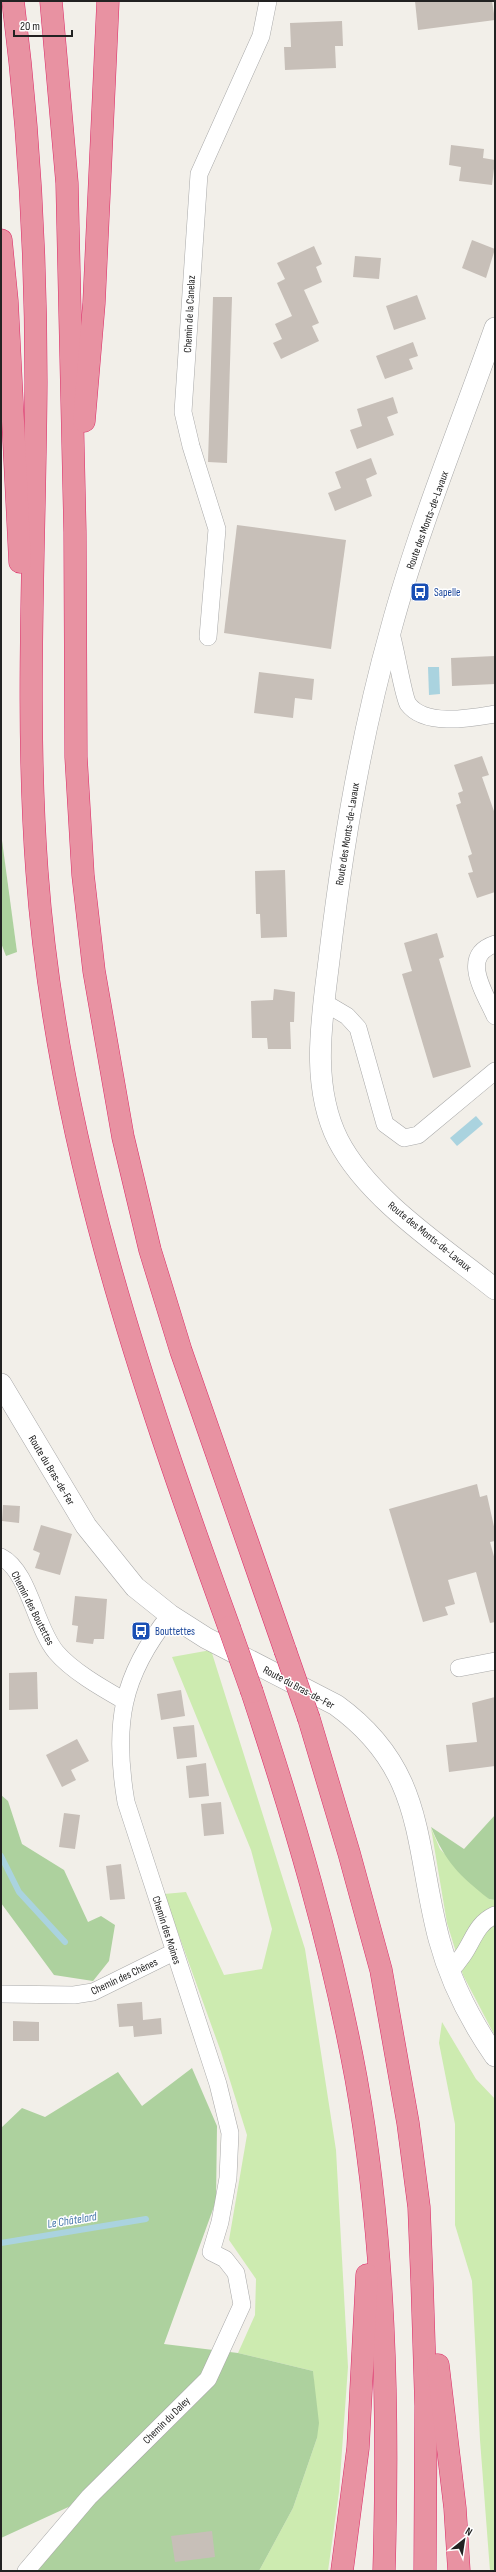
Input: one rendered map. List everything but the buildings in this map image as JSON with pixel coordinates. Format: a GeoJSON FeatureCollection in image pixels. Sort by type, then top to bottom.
{"type":"FeatureCollection","features":[{"type":"Feature","properties":{"kind":"highway"},"geometry":{"type":"LineString","coordinates":[[13,1],[28,139],[32,215],[36,379],[32,774]]}},
{"type":"Feature","properties":{"kind":"highway"},"geometry":{"type":"LineString","coordinates":[[51,1],[67,183],[75,532],[76,757],[92,957],[123,1137],[150,1250],[181,1351],[309,1719],[351,1860],[381,1970],[398,2060],[419,2207],[455,2508],[459,2571]]}},
{"type":"Feature","properties":{"kind":"highway"},"geometry":{"type":"LineString","coordinates":[[75,532],[94,303],[108,1]]}},
{"type":"Feature","properties":{"kind":"highway"},"geometry":{"type":"LineString","coordinates":[[1,240],[7,301],[37,876],[49,979],[78,1144],[113,1283],[140,1372],[252,1692],[285,1795],[320,1914],[341,2001],[356,2080],[370,2180],[384,2344],[384,2571]]}},
{"type":"Feature","properties":{"kind":"highway"},"geometry":{"type":"LineString","coordinates":[[342,2571],[358,2448],[365,2327],[370,2180]]}},
{"type":"Feature","properties":{"kind":"highway"},"geometry":{"type":"LineString","coordinates":[[419,2207],[426,2406],[425,2571]]}},
{"type":"Feature","properties":{"kind":"street","name":"Chemin de la Canelaz"},"geometry":{"type":"LineString","coordinates":[[208,637],[217,529],[191,446],[183,412],[199,174],[262,36],[268,1]]}},
{"type":"Feature","properties":{"kind":"street","name":"Route des Monts-de-Lavaux"},"geometry":{"type":"LineString","coordinates":[[495,328],[403,587],[390,630],[359,756],[340,872],[320,1040],[322,1081],[328,1112],[339,1141],[366,1180],[396,1211],[495,1289]]}},
{"type":"Feature","properties":{"kind":"street"},"geometry":{"type":"LineString","coordinates":[[390,630],[397,649],[408,703],[421,715],[462,720],[495,714]]}},
{"type":"Feature","properties":{"kind":"street"},"geometry":{"type":"LineString","coordinates":[[495,944],[487,946],[478,956],[475,971],[495,1016]]}},
{"type":"Feature","properties":{"kind":"street"},"geometry":{"type":"LineString","coordinates":[[325,1003],[347,1016],[358,1028],[385,1124],[404,1138],[418,1135],[495,1071]]}},
{"type":"Feature","properties":{"kind":"street","name":"Route du Bras-de-Fer"},"geometry":{"type":"LineString","coordinates":[[1,1384],[86,1526],[134,1587],[170,1615],[206,1638],[336,1706],[355,1719],[381,1747],[400,1777],[415,1817],[439,1938],[449,1972],[477,2028],[495,2056]]}},
{"type":"Feature","properties":{"kind":"street","name":"Chemin des Boutettes"},"geometry":{"type":"LineString","coordinates":[[1,1557],[10,1562],[19,1577],[43,1632],[56,1652],[98,1686],[123,1700]]}},
{"type":"Feature","properties":{"kind":"street","name":"Chemin des Moines"},"geometry":{"type":"LineString","coordinates":[[170,1615],[152,1637],[137,1664],[123,1700],[122,1758],[126,1802],[218,2084],[230,2133],[228,2178],[220,2222],[211,2252]]}},
{"type":"Feature","properties":{"kind":"street"},"geometry":{"type":"LineString","coordinates":[[459,1668],[495,1661]]}},
{"type":"Feature","properties":{"kind":"street"},"geometry":{"type":"LineString","coordinates":[[449,1972],[463,1955],[476,1929],[485,1920],[495,1915]]}},
{"type":"Feature","properties":{"kind":"street","name":"Chemin des Chênes"},"geometry":{"type":"LineString","coordinates":[[1,1994],[74,1995],[93,1992],[174,1952]]}},
{"type":"Feature","properties":{"kind":"street","name":"Chemin du Daley"},"geometry":{"type":"LineString","coordinates":[[26,2571],[89,2497],[208,2379],[242,2305],[236,2273],[225,2260],[211,2252]]}},
{"type":"Feature","properties":{"kind":"green space"},"geometry":{"type":"Polygon","coordinates":[[[1,833],[17,952],[6,956],[1,943],[1,833]]]}},
{"type":"Feature","properties":{"kind":"green space"},"geometry":{"type":"Polygon","coordinates":[[[211,1650],[305,1949],[336,2150],[348,2367],[339,2492],[328,2571],[259,2571],[293,2508],[317,2438],[313,2371],[238,2353],[255,2315],[256,2279],[229,2240],[247,2135],[221,2052],[164,1894],[186,1892],[224,1975],[262,1969],[272,1929],[251,1850],[172,1657],[211,1650]]]}},
{"type":"Feature","properties":{"kind":"green space"},"geometry":{"type":"Polygon","coordinates":[[[1,1795],[8,1801],[22,1844],[64,1870],[88,1922],[101,1916],[115,1925],[109,1961],[93,1981],[54,1975],[1,1903],[1,1795]]]}},
{"type":"Feature","properties":{"kind":"green space"},"geometry":{"type":"Polygon","coordinates":[[[495,1815],[495,1900],[489,1899],[469,1883],[454,1868],[442,1850],[431,1827],[464,1849],[495,1815]]]}},
{"type":"Feature","properties":{"kind":"green space"},"geometry":{"type":"Polygon","coordinates":[[[431,1828],[440,1849],[489,1899],[495,1900],[495,2036],[463,1975],[447,1923],[431,1828]]]}},
{"type":"Feature","properties":{"kind":"green space"},"geometry":{"type":"Polygon","coordinates":[[[442,2022],[476,2079],[495,2099],[495,2571],[490,2571],[480,2440],[472,2281],[455,2225],[455,2124],[439,2043],[442,2022]]]}},
{"type":"Feature","properties":{"kind":"green space"},"geometry":{"type":"Polygon","coordinates":[[[192,2068],[217,2126],[216,2201],[164,2344],[238,2353],[313,2371],[319,2423],[317,2438],[293,2508],[259,2571],[26,2571],[88,2498],[1,2538],[1,2128],[22,2108],[45,2117],[118,2072],[142,2106],[192,2068]]]}},
{"type":"Feature","properties":{"kind":"water"},"geometry":{"type":"Polygon","coordinates":[[[428,667],[439,667],[440,694],[429,695],[428,667]]]}},
{"type":"Feature","properties":{"kind":"water"},"geometry":{"type":"Polygon","coordinates":[[[476,1116],[483,1124],[457,1146],[450,1138],[476,1116]]]}},
{"type":"Feature","properties":{"kind":"waterway"},"geometry":{"type":"LineString","coordinates":[[1,1856],[19,1892],[65,1942]]}},
{"type":"Feature","properties":{"kind":"waterway","name":"Le Châtelard"},"geometry":{"type":"LineString","coordinates":[[1,2243],[146,2219]]}},
{"type":"Feature","properties":{"kind":"place","name":"Sapelle"},"geometry":{"type":"Point","coordinates":[420,592]}},
{"type":"Feature","properties":{"kind":"place","name":"Bouttettes"},"geometry":{"type":"Point","coordinates":[141,1631]}}]}
